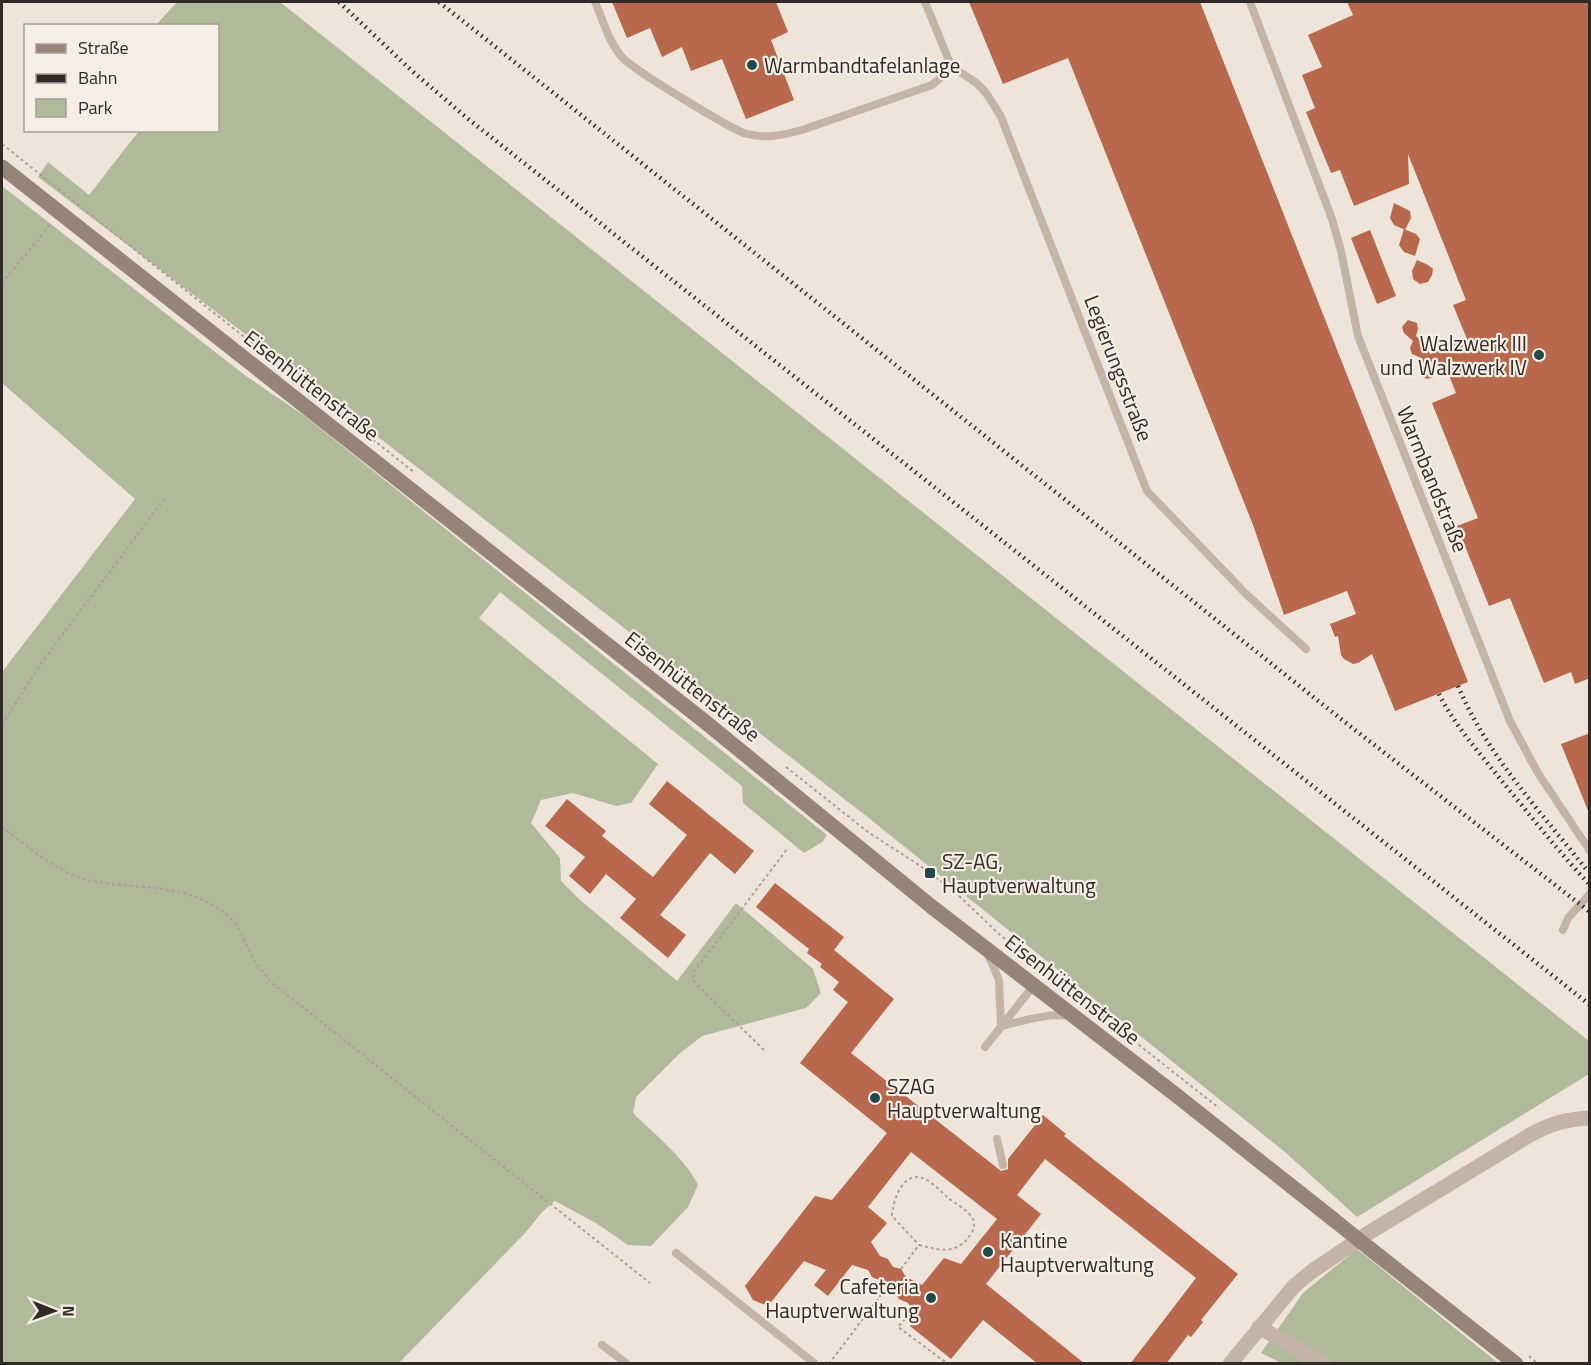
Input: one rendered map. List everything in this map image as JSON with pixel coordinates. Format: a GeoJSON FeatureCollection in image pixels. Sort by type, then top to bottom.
{"type":"FeatureCollection","features":[{"type":"Feature","properties":{"kind":"street","name":"Eisenhüttenstraße"},"geometry":{"type":"LineString","coordinates":[[2,166],[713,729],[932,907],[985,946],[1516,1364]]}},
{"type":"Feature","properties":{"kind":"street"},"geometry":{"type":"LineString","coordinates":[[1230,1364],[1302,1279],[1384,1223],[1552,1123],[1590,1118]]}},
{"type":"Feature","properties":{"kind":"street"},"geometry":{"type":"LineString","coordinates":[[1259,1327],[1323,1364]]}},
{"type":"Feature","properties":{"kind":"lane"},"geometry":{"type":"LineString","coordinates":[[595,2],[611,42],[623,59],[744,134],[781,136],[932,85],[952,68],[925,2]]}},
{"type":"Feature","properties":{"kind":"lane","name":"Warmbandstraße"},"geometry":{"type":"LineString","coordinates":[[1250,2],[1332,219],[1341,251],[1358,336],[1510,721],[1538,773],[1590,851]]}},
{"type":"Feature","properties":{"kind":"lane","name":"Legierungsstraße"},"geometry":{"type":"LineString","coordinates":[[952,68],[975,80],[986,90],[1001,117],[1147,491],[1246,594],[1306,649]]}},
{"type":"Feature","properties":{"kind":"lane"},"geometry":{"type":"LineString","coordinates":[[1563,930],[1568,918],[1590,894]]}},
{"type":"Feature","properties":{"kind":"lane"},"geometry":{"type":"LineString","coordinates":[[985,946],[999,980],[1001,1026]]}},
{"type":"Feature","properties":{"kind":"lane"},"geometry":{"type":"LineString","coordinates":[[985,1047],[1034,985]]}},
{"type":"Feature","properties":{"kind":"lane"},"geometry":{"type":"LineString","coordinates":[[1001,1026],[1041,1016],[1075,1017]]}},
{"type":"Feature","properties":{"kind":"lane"},"geometry":{"type":"LineString","coordinates":[[997,1138],[1003,1165]]}},
{"type":"Feature","properties":{"kind":"lane"},"geometry":{"type":"LineString","coordinates":[[676,1253],[815,1364]]}},
{"type":"Feature","properties":{"kind":"lane"},"geometry":{"type":"LineString","coordinates":[[602,1345],[626,1363]]}},
{"type":"Feature","properties":{"kind":"path"},"geometry":{"type":"LineString","coordinates":[[2,283],[61,213]]}},
{"type":"Feature","properties":{"kind":"path"},"geometry":{"type":"LineString","coordinates":[[2,725],[39,666],[165,498]]}},
{"type":"Feature","properties":{"kind":"path"},"geometry":{"type":"LineString","coordinates":[[2,827],[73,875],[100,882],[156,887],[180,892],[200,900],[227,916],[237,926],[255,962],[271,982],[650,1283]]}},
{"type":"Feature","properties":{"kind":"path"},"geometry":{"type":"LineString","coordinates":[[764,1050],[694,982],[693,973],[788,848]]}},
{"type":"Feature","properties":{"kind":"path"},"geometry":{"type":"LineString","coordinates":[[918,1177],[926,1180],[974,1221],[974,1228],[967,1240],[956,1248],[938,1250],[919,1245],[892,1216],[893,1202],[898,1190],[908,1180],[918,1177]]}},
{"type":"Feature","properties":{"kind":"path"},"geometry":{"type":"LineString","coordinates":[[901,1269],[919,1245]]}},
{"type":"Feature","properties":{"kind":"path"},"geometry":{"type":"LineString","coordinates":[[829,1364],[886,1288]]}},
{"type":"Feature","properties":{"kind":"path"},"geometry":{"type":"LineString","coordinates":[[913,1310],[898,1327],[948,1364]]}},
{"type":"Feature","properties":{"kind":"green space"},"geometry":{"type":"Polygon","coordinates":[[[177,2],[280,2],[1589,1041],[1589,1074],[1357,1217],[1285,1152],[870,819],[265,349],[38,177],[48,162],[89,195],[138,132],[219,132],[219,24],[157,24],[177,2]]]}},
{"type":"Feature","properties":{"kind":"green space"},"geometry":{"type":"Polygon","coordinates":[[[2,186],[246,376],[306,417],[827,835],[822,842],[804,853],[743,803],[742,786],[500,592],[479,618],[658,764],[631,803],[616,806],[573,793],[541,800],[531,823],[560,858],[561,881],[580,900],[677,981],[736,903],[813,969],[821,993],[806,1008],[702,1036],[679,1054],[636,1097],[633,1113],[677,1156],[698,1185],[688,1207],[651,1246],[628,1245],[596,1223],[555,1201],[399,1363],[2,1363],[2,672],[135,499],[2,383],[2,186]]]}},
{"type":"Feature","properties":{"kind":"green space"},"geometry":{"type":"Polygon","coordinates":[[[1357,1249],[1498,1363],[1283,1364],[1261,1353],[1303,1293],[1357,1249]]]}},
{"type":"Feature","properties":{"kind":"building","name":"Warmbandtafelanlage"},"geometry":{"type":"Polygon","coordinates":[[[612,2],[776,2],[788,32],[771,40],[794,100],[746,119],[722,59],[691,71],[682,47],[662,57],[650,28],[627,38],[612,2]]]}},
{"type":"Feature","properties":{"kind":"building"},"geometry":{"type":"Polygon","coordinates":[[[969,2],[1200,2],[1468,682],[1395,711],[1372,654],[1353,664],[1341,655],[1338,636],[1335,637],[1330,624],[1356,614],[1347,591],[1284,615],[1253,525],[1068,58],[1003,84],[969,2]]]}},
{"type":"Feature","properties":{"kind":"building","name":"Walzwerk III und Walzwerk IV"},"geometry":{"type":"Polygon","coordinates":[[[1347,2],[1590,2],[1590,678],[1575,684],[1571,672],[1544,683],[1510,598],[1489,606],[1457,526],[1478,518],[1432,403],[1456,393],[1444,363],[1433,377],[1427,379],[1421,376],[1423,359],[1412,354],[1410,348],[1413,341],[1404,333],[1402,327],[1408,320],[1417,323],[1416,336],[1425,344],[1430,354],[1467,339],[1453,305],[1466,300],[1408,154],[1409,184],[1354,206],[1340,170],[1331,173],[1306,112],[1315,108],[1302,75],[1322,67],[1308,35],[1353,15],[1347,2]]]}},
{"type":"Feature","properties":{"kind":"building"},"geometry":{"type":"Polygon","coordinates":[[[1394,203],[1410,211],[1411,218],[1405,230],[1394,225],[1390,218],[1394,203]]]}},
{"type":"Feature","properties":{"kind":"building"},"geometry":{"type":"Polygon","coordinates":[[[1404,229],[1416,234],[1420,239],[1415,256],[1404,252],[1399,245],[1404,229]]]}},
{"type":"Feature","properties":{"kind":"building"},"geometry":{"type":"Polygon","coordinates":[[[1370,230],[1396,296],[1377,304],[1351,238],[1370,230]]]}},
{"type":"Feature","properties":{"kind":"building"},"geometry":{"type":"Polygon","coordinates":[[[1417,260],[1433,269],[1428,282],[1420,284],[1413,279],[1412,271],[1417,260]]]}},
{"type":"Feature","properties":{"kind":"building"},"geometry":{"type":"Polygon","coordinates":[[[1590,733],[1590,813],[1589,813],[1561,744],[1590,733]]]}},
{"type":"Feature","properties":{"kind":"building"},"geometry":{"type":"Polygon","coordinates":[[[667,781],[754,851],[735,874],[710,853],[660,915],[686,935],[668,958],[620,918],[636,899],[606,874],[590,894],[569,876],[585,857],[545,826],[567,799],[606,831],[602,836],[653,877],[687,835],[649,804],[667,781]]]}},
{"type":"Feature","properties":{"kind":"building"},"geometry":{"type":"Polygon","coordinates":[[[775,883],[844,937],[834,950],[894,999],[851,1053],[1001,1171],[1008,1169],[1008,1159],[1043,1115],[1066,1134],[1064,1136],[1238,1274],[1201,1320],[1203,1322],[1191,1337],[1188,1335],[1166,1364],[1130,1364],[1196,1278],[1045,1159],[1017,1195],[1041,1214],[986,1284],[1085,1364],[1038,1364],[983,1320],[951,1359],[910,1326],[917,1317],[908,1303],[899,1299],[895,1292],[886,1288],[881,1281],[872,1277],[868,1270],[852,1265],[828,1296],[814,1285],[826,1270],[804,1261],[768,1306],[753,1300],[745,1286],[815,1196],[832,1200],[887,1133],[800,1063],[848,1002],[833,990],[839,982],[820,967],[822,964],[807,953],[809,949],[756,907],[775,883]],[[911,1152],[868,1207],[887,1223],[871,1242],[880,1256],[888,1259],[893,1267],[901,1269],[906,1277],[922,1285],[944,1258],[961,1264],[997,1219],[911,1152]]]}},
{"type":"Feature","properties":{"kind":"railway"},"geometry":{"type":"LineString","coordinates":[[339,2],[412,71],[467,118],[1590,1005]]}},
{"type":"Feature","properties":{"kind":"railway"},"geometry":{"type":"LineString","coordinates":[[439,2],[1346,723],[1590,912]]}},
{"type":"Feature","properties":{"kind":"railway"},"geometry":{"type":"LineString","coordinates":[[1458,686],[1484,736],[1499,759],[1586,869]]}},
{"type":"Feature","properties":{"kind":"railway"},"geometry":{"type":"LineString","coordinates":[[1439,694],[1452,717],[1476,749],[1590,885]]}},
{"type":"Feature","properties":{"kind":"place","name":"Warmbandtafelanlage"},"geometry":{"type":"Point","coordinates":[752,65]}},
{"type":"Feature","properties":{"kind":"place","name":"Walzwerk III und Walzwerk IV"},"geometry":{"type":"Point","coordinates":[1539,355]}},
{"type":"Feature","properties":{"kind":"place","name":"SZ-AG, Hauptverwaltung"},"geometry":{"type":"Point","coordinates":[930,873]}},
{"type":"Feature","properties":{"kind":"place","name":"SZAG Hauptverwaltung"},"geometry":{"type":"Point","coordinates":[875,1098]}},
{"type":"Feature","properties":{"kind":"place","name":"Kantine Hauptverwaltung"},"geometry":{"type":"Point","coordinates":[988,1252]}},
{"type":"Feature","properties":{"kind":"place","name":"Cafeteria Hauptverwaltung"},"geometry":{"type":"Point","coordinates":[931,1298]}}]}
